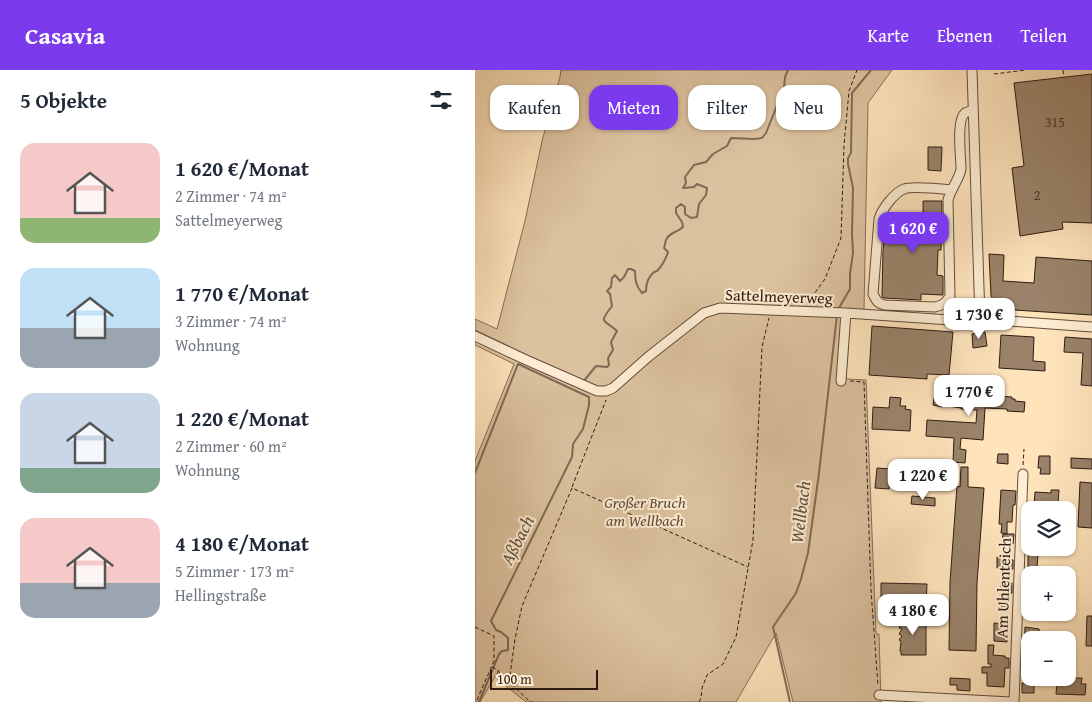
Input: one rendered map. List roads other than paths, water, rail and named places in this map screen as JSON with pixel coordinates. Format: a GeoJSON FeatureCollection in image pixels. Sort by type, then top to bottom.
{"type":"FeatureCollection","features":[{"type":"Feature","properties":{"kind":"street"},"geometry":{"type":"LineString","coordinates":[[972,70],[979,319]]}},
{"type":"Feature","properties":{"kind":"street"},"geometry":{"type":"LineString","coordinates":[[952,190],[904,189],[893,198],[881,214],[873,294],[879,304],[935,307],[941,306],[949,296],[948,200],[960,176],[960,125],[962,117],[966,112],[973,111]]}},
{"type":"Feature","properties":{"kind":"street","name":"Sattelmeyerweg"},"geometry":{"type":"LineString","coordinates":[[475,336],[597,391],[605,391],[613,388],[647,357],[704,313],[720,308],[846,313],[950,320],[979,319],[1092,327]]}},
{"type":"Feature","properties":{"kind":"street"},"geometry":{"type":"LineString","coordinates":[[841,381],[846,313]]}},
{"type":"Feature","properties":{"kind":"street","name":"Am Uhlenteich"},"geometry":{"type":"LineString","coordinates":[[1012,702],[1023,474]]}},
{"type":"Feature","properties":{"kind":"street"},"geometry":{"type":"LineString","coordinates":[[879,696],[1012,702]]}},
{"type":"Feature","properties":{"kind":"waterway","name":"Aßbach"},"geometry":{"type":"LineString","coordinates":[[583,382],[596,366],[607,367],[609,365],[608,358],[613,350],[611,342],[617,331],[604,321],[612,306],[610,294],[607,291],[611,287],[612,278],[615,275],[620,281],[628,269],[631,269],[635,271],[636,283],[642,293],[646,291],[649,278],[661,267],[668,252],[664,248],[667,237],[683,227],[676,213],[676,208],[681,204],[685,207],[685,214],[691,218],[697,217],[699,204],[706,195],[707,188],[697,184],[694,187],[683,188],[686,183],[685,177],[694,165],[706,162],[713,154],[727,146],[731,138],[762,138],[766,133],[784,88],[788,70]]}},
{"type":"Feature","properties":{"kind":"waterway","name":"Wellbach"},"geometry":{"type":"LineString","coordinates":[[839,308],[850,289],[853,253],[853,188],[848,164],[848,158],[851,153],[852,93],[871,70]]}},
{"type":"Feature","properties":{"kind":"waterway","name":"Wellbach"},"geometry":{"type":"LineString","coordinates":[[790,702],[773,627],[796,593],[808,553],[837,315]]}},
{"type":"Feature","properties":{"kind":"waterway","name":"Aßbach"},"geometry":{"type":"LineString","coordinates":[[475,473],[518,364],[589,397],[583,429],[573,444],[572,457],[491,621],[496,630],[508,638],[508,650],[502,651],[499,654],[479,702]]}},
{"type":"Feature","properties":{"kind":"park label","name":"Großer Bruch am Wellbach"},"geometry":{"type":"Point","coordinates":[645,511]}}]}
